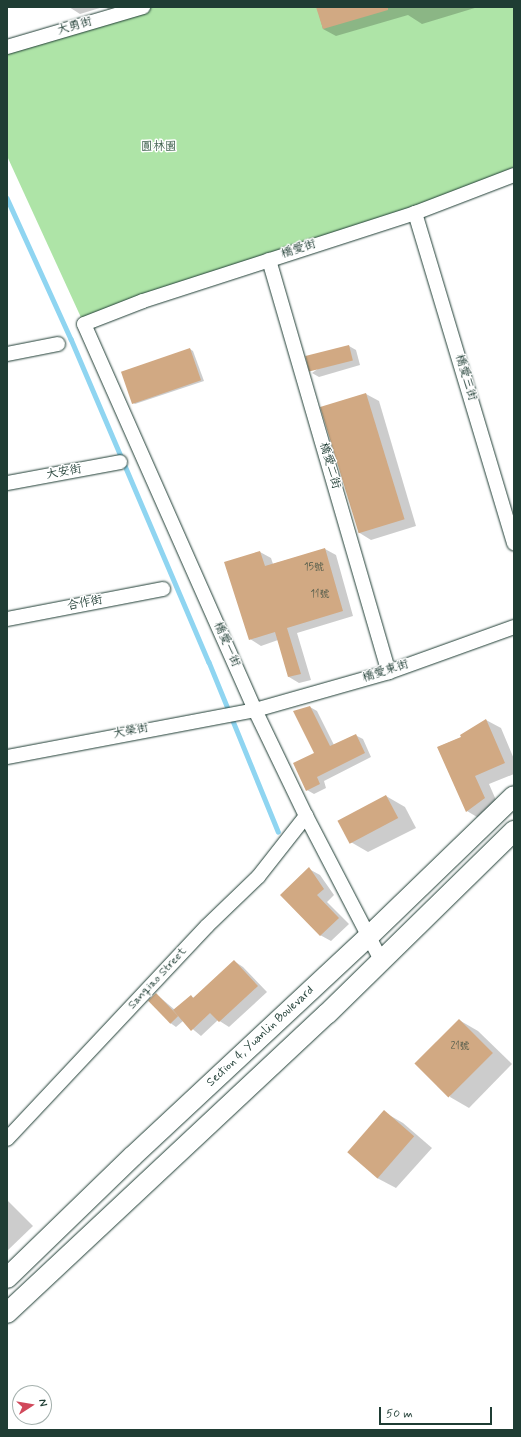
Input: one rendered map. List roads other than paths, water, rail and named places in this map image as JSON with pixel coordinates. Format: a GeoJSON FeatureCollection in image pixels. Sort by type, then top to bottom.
{"type":"FeatureCollection","features":[{"type":"Feature","properties":{"kind":"main road","name":"Section 4, Yuanlin Boulevard"},"geometry":{"type":"LineString","coordinates":[[7,1278],[132,1156],[367,938],[514,796]]}},
{"type":"Feature","properties":{"kind":"main road"},"geometry":{"type":"LineString","coordinates":[[7,1314],[381,960],[514,831]]}},
{"type":"Feature","properties":{"kind":"street","name":"大勇街"},"geometry":{"type":"LineString","coordinates":[[7,47],[143,7]]}},
{"type":"Feature","properties":{"kind":"street","name":"橋愛街"},"geometry":{"type":"LineString","coordinates":[[84,324],[143,301],[415,213],[514,175]]}},
{"type":"Feature","properties":{"kind":"street","name":"橋愛三街"},"geometry":{"type":"LineString","coordinates":[[415,213],[514,543]]}},
{"type":"Feature","properties":{"kind":"street","name":"橋愛二街"},"geometry":{"type":"LineString","coordinates":[[269,260],[389,672]]}},
{"type":"Feature","properties":{"kind":"street","name":"橋愛一街"},"geometry":{"type":"LineString","coordinates":[[84,324],[250,711],[306,816],[367,938],[381,960]]}},
{"type":"Feature","properties":{"kind":"street"},"geometry":{"type":"LineString","coordinates":[[7,354],[58,344]]}},
{"type":"Feature","properties":{"kind":"street","name":"大安街"},"geometry":{"type":"LineString","coordinates":[[7,483],[120,462]]}},
{"type":"Feature","properties":{"kind":"street","name":"合作街"},"geometry":{"type":"LineString","coordinates":[[7,620],[163,590]]}},
{"type":"Feature","properties":{"kind":"street","name":"橋愛東街"},"geometry":{"type":"LineString","coordinates":[[250,711],[389,672],[514,627]]}},
{"type":"Feature","properties":{"kind":"street","name":"大榮街"},"geometry":{"type":"LineString","coordinates":[[7,757],[250,711]]}},
{"type":"Feature","properties":{"kind":"street","name":"Sanqiao Street"},"geometry":{"type":"LineString","coordinates":[[7,1138],[207,926],[258,877],[306,816]]}},
{"type":"Feature","properties":{"kind":"waterway"},"geometry":{"type":"LineString","coordinates":[[7,198],[71,339],[209,662],[278,831]]}},
{"type":"Feature","properties":{"kind":"park label","name":"圓林園"},"geometry":{"type":"Point","coordinates":[159,148]}}]}
